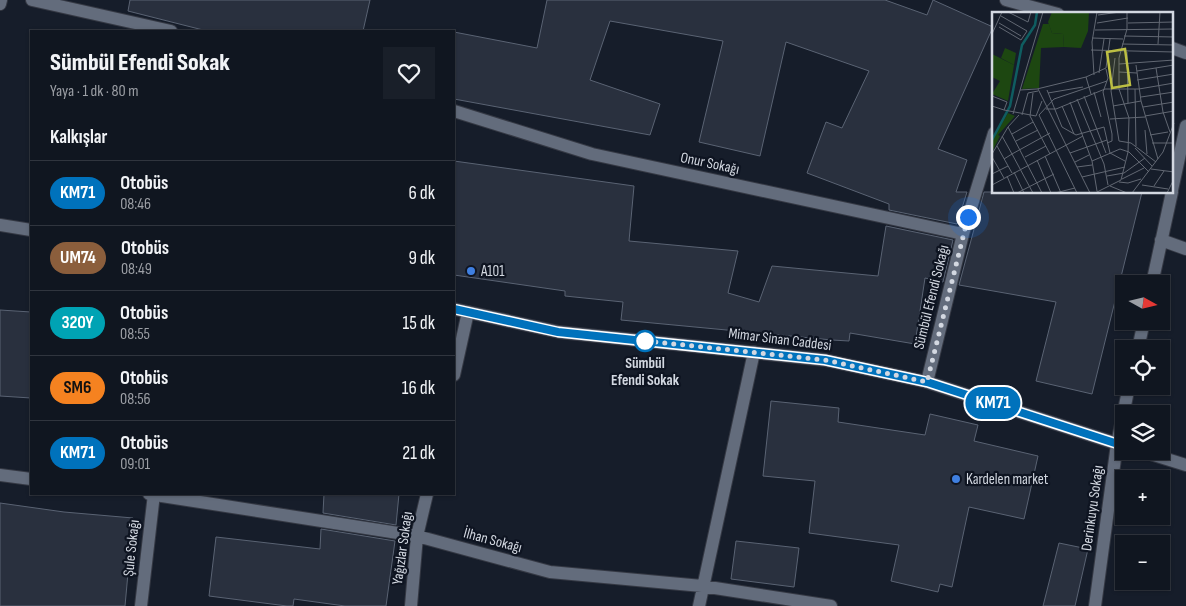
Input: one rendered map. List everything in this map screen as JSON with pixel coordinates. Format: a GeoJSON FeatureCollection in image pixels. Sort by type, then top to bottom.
{"type":"FeatureCollection","features":[{"type":"Feature","properties":{"kind":"street"},"geometry":{"type":"LineString","coordinates":[[0,4],[1,0]]}},
{"type":"Feature","properties":{"kind":"street"},"geometry":{"type":"LineString","coordinates":[[32,0],[167,30]]}},
{"type":"Feature","properties":{"kind":"street"},"geometry":{"type":"LineString","coordinates":[[1006,0],[1031,10],[1044,12]]}},
{"type":"Feature","properties":{"kind":"street","name":"Onur Sokağı"},"geometry":{"type":"LineString","coordinates":[[455,111],[592,154],[963,234]]}},
{"type":"Feature","properties":{"kind":"street"},"geometry":{"type":"LineString","coordinates":[[1174,182],[1186,126]]}},
{"type":"Feature","properties":{"kind":"street","name":"Sümbül Efendi Sokağı"},"geometry":{"type":"LineString","coordinates":[[927,382],[963,234],[992,140]]}},
{"type":"Feature","properties":{"kind":"street"},"geometry":{"type":"LineString","coordinates":[[1154,275],[1171,194]]}},
{"type":"Feature","properties":{"kind":"street"},"geometry":{"type":"LineString","coordinates":[[0,225],[30,230]]}},
{"type":"Feature","properties":{"kind":"street"},"geometry":{"type":"LineString","coordinates":[[1162,240],[1186,249]]}},
{"type":"Feature","properties":{"kind":"street","name":"Mimar Sinan Caddesi"},"geometry":{"type":"LineString","coordinates":[[455,309],[558,332],[825,360],[927,382],[1115,443]]}},
{"type":"Feature","properties":{"kind":"street"},"geometry":{"type":"LineString","coordinates":[[455,370],[468,312]]}},
{"type":"Feature","properties":{"kind":"street"},"geometry":{"type":"LineString","coordinates":[[699,606],[754,352]]}},
{"type":"Feature","properties":{"kind":"street","name":"Derinkuyu Sokağı"},"geometry":{"type":"LineString","coordinates":[[1095,606],[1118,460]]}},
{"type":"Feature","properties":{"kind":"street"},"geometry":{"type":"LineString","coordinates":[[1168,460],[1186,466]]}},
{"type":"Feature","properties":{"kind":"street"},"geometry":{"type":"LineString","coordinates":[[0,475],[30,479]]}},
{"type":"Feature","properties":{"kind":"street","name":"Şule Sokağı"},"geometry":{"type":"LineString","coordinates":[[141,606],[154,495]]}},
{"type":"Feature","properties":{"kind":"street","name":"İlhan Sokağı"},"geometry":{"type":"LineString","coordinates":[[160,495],[417,536],[550,572],[702,586],[831,606]]}},
{"type":"Feature","properties":{"kind":"street","name":"Yağızlar Sokağı"},"geometry":{"type":"LineString","coordinates":[[411,606],[417,536],[427,495]]}},
{"type":"Feature","properties":{"kind":"building"},"geometry":{"type":"Polygon","coordinates":[[[130,0],[370,0],[363,30],[203,30],[128,11],[130,0]]]}},
{"type":"Feature","properties":{"kind":"building"},"geometry":{"type":"Polygon","coordinates":[[[547,0],[885,0],[927,15],[933,0],[992,27],[938,149],[967,160],[956,192],[967,192],[957,224],[889,210],[889,204],[807,173],[826,122],[842,128],[869,71],[786,42],[760,156],[699,142],[723,41],[610,21],[590,80],[660,104],[650,135],[455,99],[455,32],[537,48],[547,0]]]}},
{"type":"Feature","properties":{"kind":"building"},"geometry":{"type":"Polygon","coordinates":[[[455,161],[634,186],[629,241],[738,251],[728,293],[759,302],[772,266],[878,276],[886,226],[953,240],[943,282],[925,278],[915,344],[850,333],[849,341],[621,320],[623,302],[565,296],[565,291],[455,275],[455,161]]]}},
{"type":"Feature","properties":{"kind":"building"},"geometry":{"type":"Polygon","coordinates":[[[984,192],[992,192],[992,194],[1142,194],[1121,275],[1115,275],[1115,301],[1092,394],[1036,381],[1056,302],[959,285],[984,192]]]}},
{"type":"Feature","properties":{"kind":"building"},"geometry":{"type":"Polygon","coordinates":[[[0,310],[30,312],[30,398],[0,396],[0,310]]]}},
{"type":"Feature","properties":{"kind":"building"},"geometry":{"type":"Polygon","coordinates":[[[771,401],[839,408],[838,422],[925,435],[930,414],[978,425],[974,441],[1038,456],[1024,519],[969,507],[952,587],[940,584],[938,592],[891,581],[899,545],[809,533],[815,481],[763,476],[771,401]]]}},
{"type":"Feature","properties":{"kind":"building"},"geometry":{"type":"Polygon","coordinates":[[[324,495],[399,495],[396,525],[323,513],[324,495]]]}},
{"type":"Feature","properties":{"kind":"building"},"geometry":{"type":"Polygon","coordinates":[[[0,503],[64,512],[133,518],[125,606],[0,606],[0,503]]]}},
{"type":"Feature","properties":{"kind":"building"},"geometry":{"type":"Polygon","coordinates":[[[321,529],[395,541],[386,606],[345,606],[294,599],[293,606],[287,606],[209,596],[216,537],[320,549],[321,529]]]}},
{"type":"Feature","properties":{"kind":"building"},"geometry":{"type":"Polygon","coordinates":[[[736,541],[799,548],[794,587],[731,579],[736,541]]]}},
{"type":"Feature","properties":{"kind":"building"},"geometry":{"type":"Polygon","coordinates":[[[1059,543],[1088,549],[1075,606],[1043,606],[1059,543]]]}},
{"type":"Feature","properties":{"kind":"bus line","name":"KM71"},"geometry":{"type":"LineString","coordinates":[[455,309],[558,332],[825,360],[927,382],[1115,443]]}},
{"type":"Feature","properties":{"kind":"place","name":"A101"},"geometry":{"type":"Point","coordinates":[471,271]}},
{"type":"Feature","properties":{"kind":"place","name":"Sümbül Efendi Sokak"},"geometry":{"type":"Point","coordinates":[645,341]}},
{"type":"Feature","properties":{"kind":"place","name":"Kardelen market"},"geometry":{"type":"Point","coordinates":[956,479]}},
{"type":"Feature","properties":{"kind":"route"},"geometry":{"type":"LineString","coordinates":[[645,341],[637,340],[825,360],[927,382],[968,217]]}}]}
